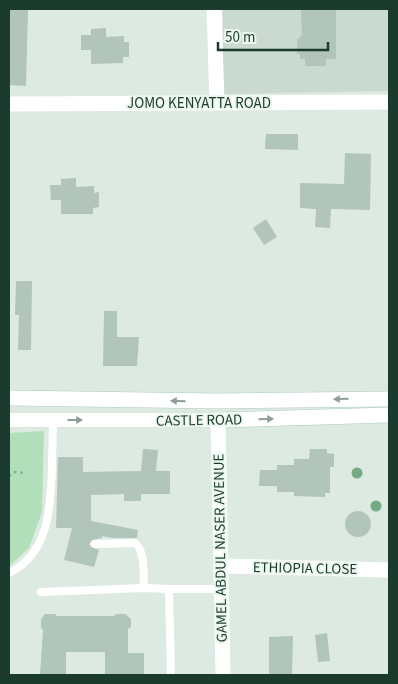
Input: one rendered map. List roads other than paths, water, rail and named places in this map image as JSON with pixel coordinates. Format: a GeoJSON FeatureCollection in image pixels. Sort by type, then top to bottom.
{"type":"FeatureCollection","features":[{"type":"Feature","properties":{"kind":"street"},"geometry":{"type":"LineString","coordinates":[[214,9],[217,102]]}},
{"type":"Feature","properties":{"kind":"street","name":"JOMO KENYATTA ROAD"},"geometry":{"type":"LineString","coordinates":[[9,104],[389,102]]}},
{"type":"Feature","properties":{"kind":"street","name":"CASTLE ROAD"},"geometry":{"type":"LineString","coordinates":[[9,398],[217,401],[389,399]]}},
{"type":"Feature","properties":{"kind":"street","name":"CASTLE ROAD"},"geometry":{"type":"LineString","coordinates":[[9,420],[218,420],[389,415]]}},
{"type":"Feature","properties":{"kind":"street","name":"GAMEL ABDUL NASER AVENUE"},"geometry":{"type":"LineString","coordinates":[[218,420],[223,675]]}},
{"type":"Feature","properties":{"kind":"street","name":"ETHIOPIA CLOSE"},"geometry":{"type":"LineString","coordinates":[[221,566],[389,570]]}},
{"type":"Feature","properties":{"kind":"lane"},"geometry":{"type":"LineString","coordinates":[[9,573],[23,564],[34,550],[42,538],[48,518],[51,493],[53,420]]}},
{"type":"Feature","properties":{"kind":"lane"},"geometry":{"type":"LineString","coordinates":[[95,544],[135,543],[139,546],[142,553],[144,588]]}},
{"type":"Feature","properties":{"kind":"lane"},"geometry":{"type":"LineString","coordinates":[[41,592],[144,588],[221,588]]}},
{"type":"Feature","properties":{"kind":"lane"},"geometry":{"type":"LineString","coordinates":[[169,589],[171,675]]}}]}
